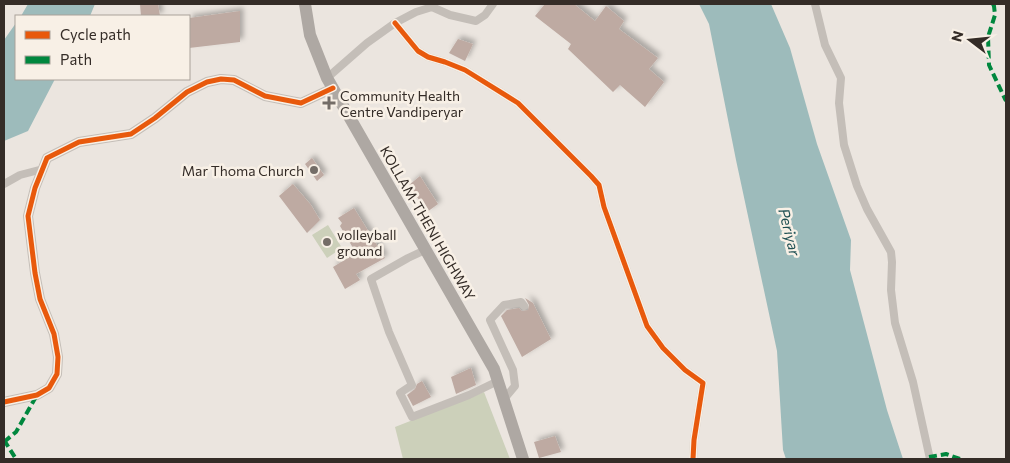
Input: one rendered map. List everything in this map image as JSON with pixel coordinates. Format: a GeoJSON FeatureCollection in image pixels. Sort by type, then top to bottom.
{"type":"FeatureCollection","features":[{"type":"Feature","properties":{"kind":"highway","name":"KOLLAM-THENI HIGHWAY"},"geometry":{"type":"LineString","coordinates":[[305,4],[310,35],[330,83],[494,369],[523,459]]}},
{"type":"Feature","properties":{"kind":"street"},"geometry":{"type":"LineString","coordinates":[[4,402],[37,396],[49,388],[57,374],[58,357],[54,334],[40,299],[28,216],[35,188],[47,158],[79,142],[131,134],[188,92],[207,82],[234,80],[265,96],[301,103],[330,83],[367,43],[395,23],[416,12],[432,7],[450,15],[476,21],[485,15],[493,4]]}},
{"type":"Feature","properties":{"kind":"street"},"geometry":{"type":"LineString","coordinates":[[815,4],[825,45],[841,78],[839,103],[844,145],[857,186],[867,209],[891,252],[891,290],[895,323],[912,382],[930,459]]}},
{"type":"Feature","properties":{"kind":"street"},"geometry":{"type":"LineString","coordinates":[[395,23],[418,50],[428,57],[465,70],[518,103],[599,185],[604,207],[647,326],[663,348],[685,370],[703,383],[694,440],[694,459]]}},
{"type":"Feature","properties":{"kind":"street"},"geometry":{"type":"LineString","coordinates":[[4,184],[20,175],[43,169]]}},
{"type":"Feature","properties":{"kind":"street"},"geometry":{"type":"LineString","coordinates":[[425,250],[371,280],[389,332],[412,385],[400,393],[410,414],[412,417],[469,395],[498,381]]}},
{"type":"Feature","properties":{"kind":"street"},"geometry":{"type":"LineString","coordinates":[[504,399],[515,386],[513,370],[490,320],[504,305],[521,302],[524,306]]}},
{"type":"Feature","properties":{"kind":"green space","name":"volleyball ground"},"geometry":{"type":"Polygon","coordinates":[[[328,225],[342,248],[327,258],[312,235],[328,225]]]}},
{"type":"Feature","properties":{"kind":"green space"},"geometry":{"type":"Polygon","coordinates":[[[484,392],[510,459],[403,459],[395,427],[484,392]]]}},
{"type":"Feature","properties":{"kind":"water"},"geometry":{"type":"Polygon","coordinates":[[[28,4],[95,4],[90,15],[22,15],[28,4]]]}},
{"type":"Feature","properties":{"kind":"water","name":"Periyar"},"geometry":{"type":"Polygon","coordinates":[[[699,4],[771,4],[790,48],[817,144],[851,240],[850,270],[887,410],[903,459],[786,459],[783,450],[777,351],[709,24],[699,4]]]}},
{"type":"Feature","properties":{"kind":"water"},"geometry":{"type":"Polygon","coordinates":[[[15,24],[15,80],[54,80],[28,131],[4,141],[4,40],[15,24]]]}},
{"type":"Feature","properties":{"kind":"building"},"geometry":{"type":"Polygon","coordinates":[[[140,4],[158,4],[160,15],[141,15],[140,4]]]}},
{"type":"Feature","properties":{"kind":"building"},"geometry":{"type":"Polygon","coordinates":[[[545,4],[574,4],[595,21],[606,6],[624,21],[619,29],[658,58],[649,69],[664,82],[645,107],[620,85],[613,92],[568,49],[571,44],[535,16],[545,4]]]}},
{"type":"Feature","properties":{"kind":"building"},"geometry":{"type":"Polygon","coordinates":[[[240,11],[240,42],[190,48],[190,18],[240,11]]]}},
{"type":"Feature","properties":{"kind":"building"},"geometry":{"type":"Polygon","coordinates":[[[458,39],[473,44],[465,61],[449,53],[458,39]]]}},
{"type":"Feature","properties":{"kind":"building","name":"Mar Thoma Church"},"geometry":{"type":"Polygon","coordinates":[[[312,158],[324,175],[317,181],[305,164],[312,158]]]}},
{"type":"Feature","properties":{"kind":"building"},"geometry":{"type":"Polygon","coordinates":[[[420,176],[438,204],[427,212],[409,185],[420,176]]]}},
{"type":"Feature","properties":{"kind":"building"},"geometry":{"type":"Polygon","coordinates":[[[293,184],[311,205],[320,220],[307,233],[279,196],[293,184]]]}},
{"type":"Feature","properties":{"kind":"building"},"geometry":{"type":"Polygon","coordinates":[[[354,208],[385,258],[356,274],[360,280],[345,289],[333,267],[356,253],[340,226],[342,223],[338,218],[354,208]]]}},
{"type":"Feature","properties":{"kind":"building"},"geometry":{"type":"Polygon","coordinates":[[[525,298],[533,303],[551,339],[522,357],[501,316],[507,310],[519,308],[522,311],[528,310],[529,305],[525,298]]]}},
{"type":"Feature","properties":{"kind":"building"},"geometry":{"type":"Polygon","coordinates":[[[471,368],[476,385],[456,394],[451,377],[471,368]]]}},
{"type":"Feature","properties":{"kind":"building"},"geometry":{"type":"Polygon","coordinates":[[[422,381],[431,397],[413,406],[407,395],[422,381]]]}},
{"type":"Feature","properties":{"kind":"building"},"geometry":{"type":"Polygon","coordinates":[[[555,436],[561,452],[539,458],[534,442],[555,436]]]}},
{"type":"Feature","properties":{"kind":"marked path"},"geometry":{"type":"LineString","coordinates":[[993,4],[995,15],[988,37],[989,65],[1006,101]]}},
{"type":"Feature","properties":{"kind":"marked path"},"geometry":{"type":"LineString","coordinates":[[4,442],[16,432],[37,395]]}},
{"type":"Feature","properties":{"kind":"marked path"},"geometry":{"type":"LineString","coordinates":[[4,440],[16,459]]}},
{"type":"Feature","properties":{"kind":"marked path"},"geometry":{"type":"LineString","coordinates":[[929,457],[946,454],[960,459]]}},
{"type":"Feature","properties":{"kind":"cycle path"},"geometry":{"type":"LineString","coordinates":[[395,23],[418,51],[428,57],[465,70],[518,103],[599,185],[604,207],[647,326],[663,348],[685,370],[703,383],[693,459]]}},
{"type":"Feature","properties":{"kind":"cycle path"},"geometry":{"type":"LineString","coordinates":[[4,402],[37,395],[49,388],[57,374],[58,357],[54,334],[40,299],[28,216],[35,188],[47,158],[79,142],[131,134],[155,118],[187,92],[207,82],[221,79],[234,80],[265,96],[301,103],[333,88]]}},
{"type":"Feature","properties":{"kind":"place","name":"Community Health Centre Vandiperyar"},"geometry":{"type":"Point","coordinates":[329,103]}},
{"type":"Feature","properties":{"kind":"place","name":"Mar Thoma Church"},"geometry":{"type":"Point","coordinates":[314,170]}},
{"type":"Feature","properties":{"kind":"place","name":"volleyball ground"},"geometry":{"type":"Point","coordinates":[327,242]}}]}
